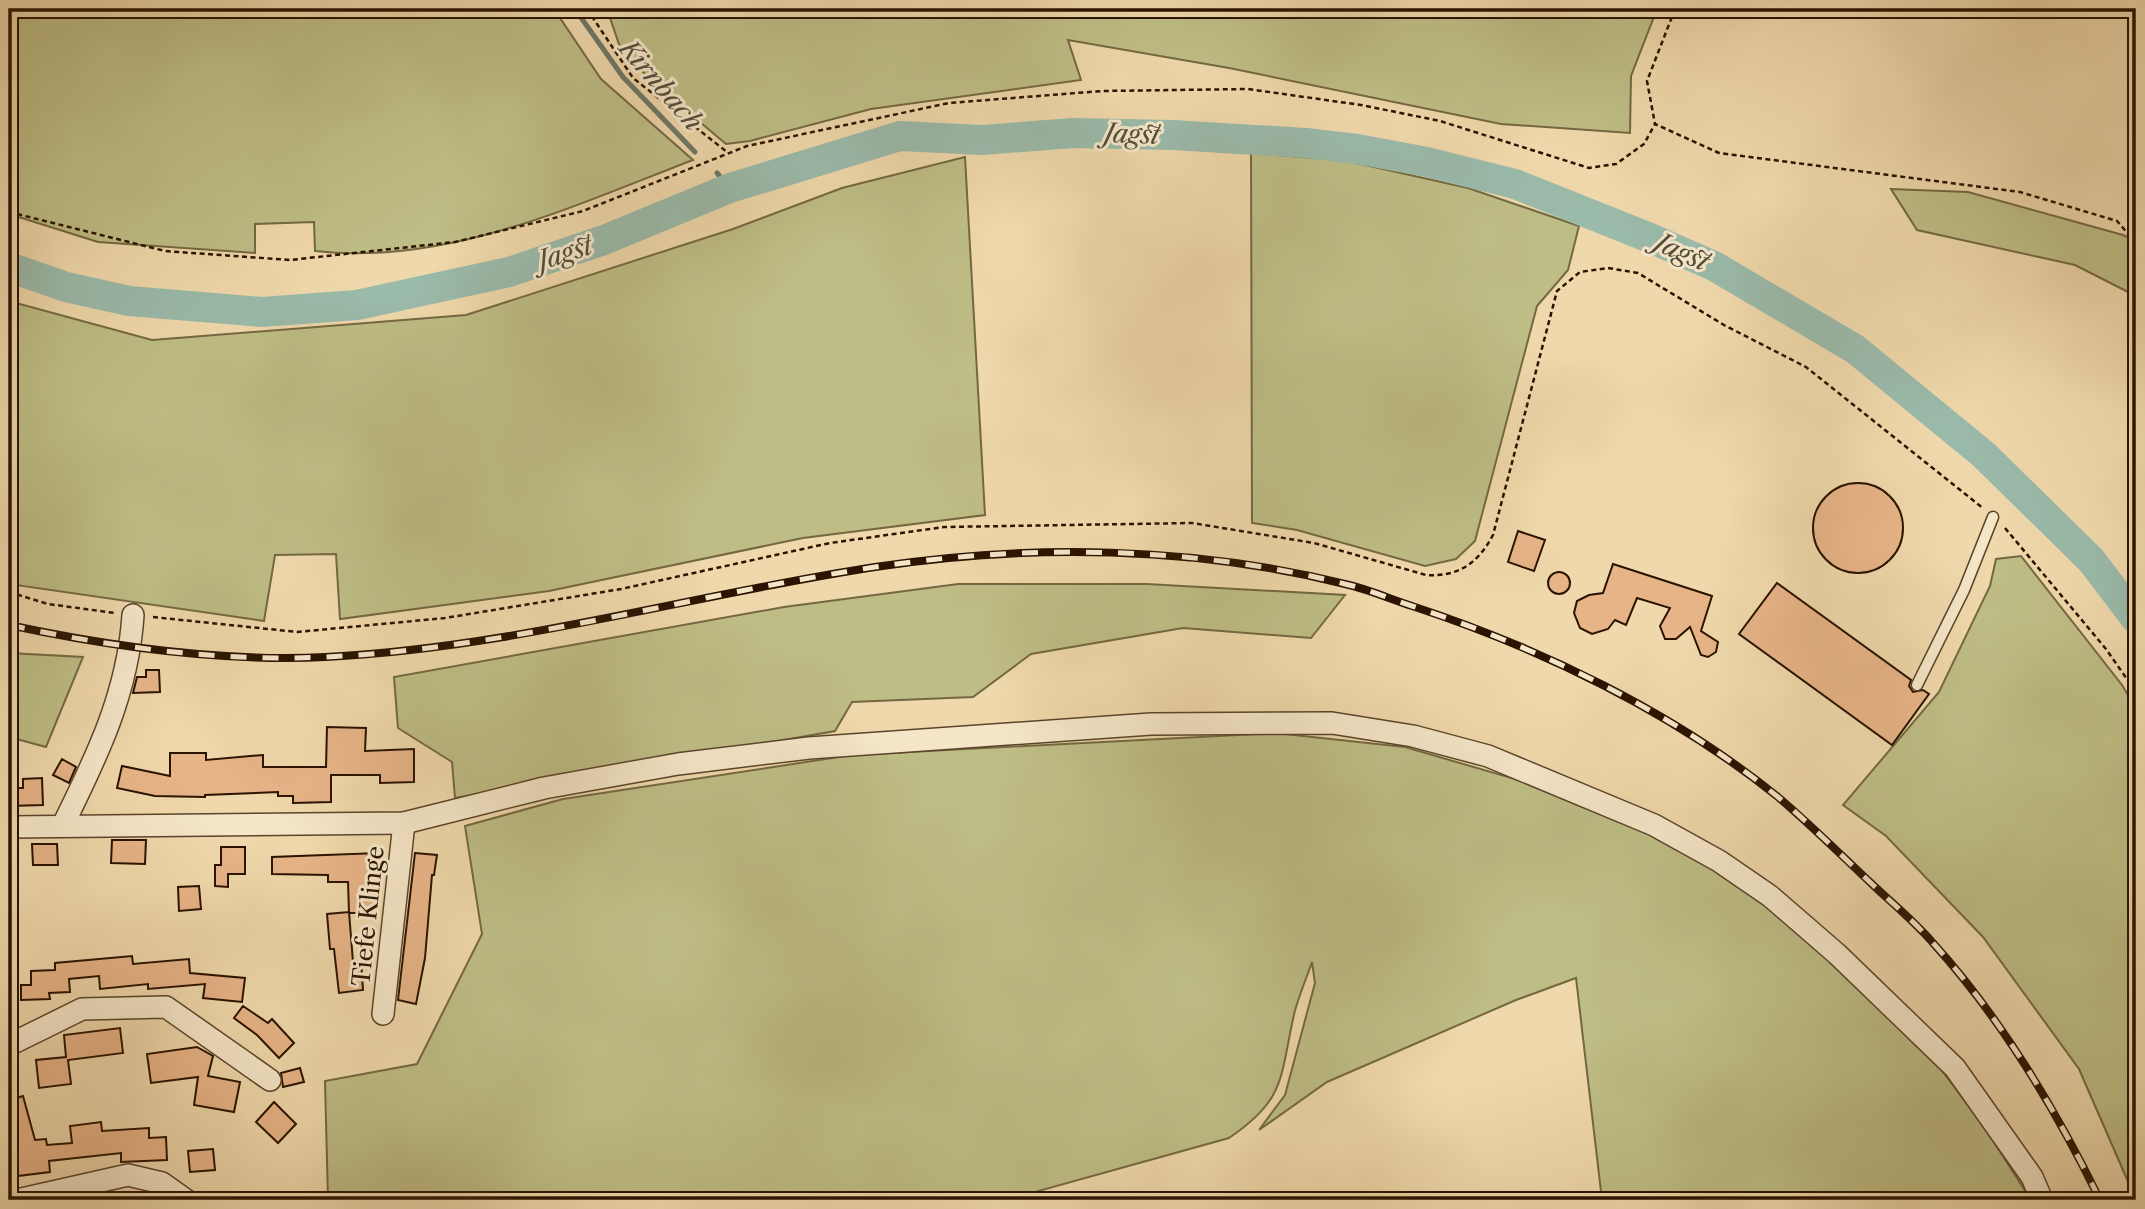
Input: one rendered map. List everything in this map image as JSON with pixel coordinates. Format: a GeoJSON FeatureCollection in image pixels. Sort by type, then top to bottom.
{"type":"FeatureCollection","features":[{"type":"Feature","properties":{"kind":"street"},"geometry":{"type":"LineString","coordinates":[[63,825],[102,746],[120,697],[131,647],[133,615]]}},
{"type":"Feature","properties":{"kind":"street"},"geometry":{"type":"LineString","coordinates":[[9,827],[404,823],[452,814],[544,788],[678,764],[809,748],[1176,723],[1332,723],[1413,736],[1489,756],[1654,825],[1719,861],[1770,896],[1857,972],[1955,1068],[2032,1177],[2042,1200]]}},
{"type":"Feature","properties":{"kind":"street","name":"Tiefe Klinge"},"geometry":{"type":"LineString","coordinates":[[383,1014],[404,823]]}},
{"type":"Feature","properties":{"kind":"street"},"geometry":{"type":"LineString","coordinates":[[9,1045],[82,1009],[166,1007],[270,1080]]}},
{"type":"Feature","properties":{"kind":"street"},"geometry":{"type":"LineString","coordinates":[[17,1200],[128,1175],[162,1183],[186,1200]]}},
{"type":"Feature","properties":{"kind":"lane"},"geometry":{"type":"LineString","coordinates":[[1917,685],[1964,590],[1993,517]]}},
{"type":"Feature","properties":{"kind":"path"},"geometry":{"type":"LineString","coordinates":[[587,9],[633,78],[727,152]]}},
{"type":"Feature","properties":{"kind":"path"},"geometry":{"type":"LineString","coordinates":[[9,212],[165,251],[290,260],[455,242],[583,211],[727,152],[855,121],[949,103],[1102,91],[1248,89],[1361,105],[1440,121],[1589,168],[1616,164],[1644,144],[1655,124],[1647,81],[1675,9]]}},
{"type":"Feature","properties":{"kind":"path"},"geometry":{"type":"LineString","coordinates":[[1655,124],[1719,153],[2020,192],[2117,221],[2136,243]]}},
{"type":"Feature","properties":{"kind":"path"},"geometry":{"type":"LineString","coordinates":[[9,592],[48,604],[297,632],[445,618],[621,589],[830,543],[944,527],[1192,523],[1314,543],[1426,575],[1443,576],[1465,569],[1483,554],[1493,535],[1557,291],[1580,272],[1608,268],[1638,273],[1724,325],[1806,368],[1993,517],[2007,530],[2106,649],[2136,692]]}},
{"type":"Feature","properties":{"kind":"shaded area"},"geometry":{"type":"Polygon","coordinates":[[[9,9],[554,9],[601,79],[693,160],[555,213],[461,241],[412,250],[364,253],[315,251],[314,222],[255,224],[255,253],[98,242],[9,214],[9,9]]]}},
{"type":"Feature","properties":{"kind":"shaded area"},"geometry":{"type":"Polygon","coordinates":[[[607,9],[1657,9],[1631,76],[1630,133],[1501,124],[1229,68],[1068,40],[1081,80],[871,109],[750,141],[726,144],[656,85],[621,50],[607,9]]]}},
{"type":"Feature","properties":{"kind":"shaded area"},"geometry":{"type":"Polygon","coordinates":[[[1251,153],[1343,160],[1468,188],[1579,226],[1568,270],[1537,306],[1475,541],[1456,559],[1425,566],[1297,530],[1252,523],[1251,153]]]}},
{"type":"Feature","properties":{"kind":"shaded area"},"geometry":{"type":"Polygon","coordinates":[[[965,157],[985,515],[803,538],[549,591],[340,619],[336,554],[275,555],[264,621],[9,584],[9,301],[152,340],[466,315],[733,229],[842,188],[965,157]]]}},
{"type":"Feature","properties":{"kind":"shaded area"},"geometry":{"type":"Polygon","coordinates":[[[1891,189],[1968,192],[2123,235],[2136,241],[2136,296],[2075,265],[1917,230],[1891,189]]]}},
{"type":"Feature","properties":{"kind":"shaded area"},"geometry":{"type":"Polygon","coordinates":[[[2021,556],[2122,685],[2136,708],[2136,1200],[2079,1069],[1983,937],[1886,836],[1843,805],[1939,692],[1990,586],[1996,559],[2021,556]]]}},
{"type":"Feature","properties":{"kind":"shaded area"},"geometry":{"type":"Polygon","coordinates":[[[958,584],[1147,584],[1345,595],[1311,638],[1183,628],[1031,654],[973,697],[852,702],[835,731],[455,798],[452,762],[398,728],[394,677],[784,607],[958,584]]]}},
{"type":"Feature","properties":{"kind":"shaded area"},"geometry":{"type":"Polygon","coordinates":[[[9,653],[83,657],[46,747],[9,737],[9,653]]]}},
{"type":"Feature","properties":{"kind":"shaded area"},"geometry":{"type":"Polygon","coordinates":[[[1275,733],[1405,747],[1539,786],[1638,827],[1746,886],[1833,962],[1934,1060],[1983,1125],[2031,1200],[1602,1200],[1576,978],[1516,1000],[1327,1082],[1259,1130],[1285,1095],[1315,983],[1312,962],[1299,997],[1277,1087],[1261,1112],[1229,1138],[1006,1200],[328,1200],[325,1081],[417,1064],[482,934],[465,826],[563,799],[852,755],[1275,733]]]}},
{"type":"Feature","properties":{"kind":"building"},"geometry":{"type":"Polygon","coordinates":[[[1849,483],[1867,483],[1883,490],[1896,503],[1903,519],[1903,537],[1896,553],[1883,566],[1867,573],[1849,573],[1833,566],[1820,553],[1813,537],[1813,519],[1820,503],[1833,490],[1849,483]]]}},
{"type":"Feature","properties":{"kind":"building"},"geometry":{"type":"Polygon","coordinates":[[[1518,531],[1545,540],[1534,571],[1508,562],[1518,531]]]}},
{"type":"Feature","properties":{"kind":"building"},"geometry":{"type":"Polygon","coordinates":[[[1613,564],[1712,596],[1701,631],[1718,642],[1716,652],[1708,657],[1701,655],[1690,627],[1676,639],[1665,639],[1660,626],[1670,608],[1637,598],[1626,625],[1615,620],[1608,629],[1592,634],[1580,628],[1574,613],[1577,601],[1589,595],[1603,593],[1613,564]]]}},
{"type":"Feature","properties":{"kind":"building"},"geometry":{"type":"Polygon","coordinates":[[[1559,572],[1567,575],[1570,583],[1567,591],[1559,594],[1551,591],[1548,583],[1551,575],[1559,572]]]}},
{"type":"Feature","properties":{"kind":"building"},"geometry":{"type":"Polygon","coordinates":[[[1777,583],[1911,680],[1909,686],[1913,692],[1923,690],[1929,694],[1892,745],[1739,634],[1777,583]]]}},
{"type":"Feature","properties":{"kind":"building"},"geometry":{"type":"Polygon","coordinates":[[[146,670],[159,670],[160,692],[133,693],[137,677],[146,677],[146,670]]]}},
{"type":"Feature","properties":{"kind":"building"},"geometry":{"type":"Polygon","coordinates":[[[327,727],[366,728],[365,751],[414,749],[414,782],[380,783],[380,775],[331,775],[331,802],[293,803],[293,796],[278,796],[278,792],[205,797],[155,796],[117,788],[122,766],[170,776],[170,753],[206,753],[206,760],[263,755],[263,767],[326,767],[327,727]]]}},
{"type":"Feature","properties":{"kind":"building"},"geometry":{"type":"Polygon","coordinates":[[[62,759],[76,767],[69,783],[53,775],[62,759]]]}},
{"type":"Feature","properties":{"kind":"building"},"geometry":{"type":"Polygon","coordinates":[[[42,778],[43,805],[9,806],[9,788],[23,788],[23,779],[42,778]]]}},
{"type":"Feature","properties":{"kind":"building"},"geometry":{"type":"Polygon","coordinates":[[[112,840],[146,840],[145,864],[111,863],[112,840]]]}},
{"type":"Feature","properties":{"kind":"building"},"geometry":{"type":"Polygon","coordinates":[[[32,844],[57,844],[58,865],[33,865],[32,844]]]}},
{"type":"Feature","properties":{"kind":"building"},"geometry":{"type":"Polygon","coordinates":[[[221,847],[245,847],[245,874],[228,874],[228,887],[215,886],[215,865],[221,865],[221,847]]]}},
{"type":"Feature","properties":{"kind":"building"},"geometry":{"type":"Polygon","coordinates":[[[379,853],[380,882],[375,882],[375,913],[349,913],[348,882],[328,882],[328,875],[272,874],[272,857],[379,853]]]}},
{"type":"Feature","properties":{"kind":"building"},"geometry":{"type":"Polygon","coordinates":[[[415,853],[437,855],[432,875],[425,958],[416,1004],[398,1000],[415,853]]]}},
{"type":"Feature","properties":{"kind":"building"},"geometry":{"type":"Polygon","coordinates":[[[199,886],[201,909],[179,911],[178,887],[199,886]]]}},
{"type":"Feature","properties":{"kind":"building"},"geometry":{"type":"Polygon","coordinates":[[[349,912],[353,962],[361,961],[363,990],[339,993],[334,949],[330,949],[327,914],[349,912]]]}},
{"type":"Feature","properties":{"kind":"building"},"geometry":{"type":"Polygon","coordinates":[[[132,956],[133,964],[189,959],[190,973],[245,978],[242,1002],[203,998],[205,984],[148,989],[148,984],[100,989],[99,976],[69,979],[70,992],[49,993],[50,999],[21,1000],[21,985],[31,985],[31,971],[55,970],[55,963],[132,956]]]}},
{"type":"Feature","properties":{"kind":"building"},"geometry":{"type":"Polygon","coordinates":[[[243,1006],[268,1023],[272,1019],[294,1043],[279,1058],[257,1035],[234,1018],[243,1006]]]}},
{"type":"Feature","properties":{"kind":"building"},"geometry":{"type":"Polygon","coordinates":[[[120,1028],[123,1053],[68,1060],[71,1084],[39,1088],[36,1060],[66,1057],[64,1035],[120,1028]]]}},
{"type":"Feature","properties":{"kind":"building"},"geometry":{"type":"Polygon","coordinates":[[[197,1047],[213,1056],[208,1076],[240,1082],[234,1112],[194,1105],[198,1077],[151,1083],[147,1054],[197,1047]]]}},
{"type":"Feature","properties":{"kind":"building"},"geometry":{"type":"Polygon","coordinates":[[[300,1068],[304,1082],[283,1087],[281,1073],[300,1068]]]}},
{"type":"Feature","properties":{"kind":"building"},"geometry":{"type":"Polygon","coordinates":[[[23,1096],[35,1140],[46,1139],[47,1145],[72,1143],[70,1126],[101,1122],[102,1131],[149,1128],[149,1138],[166,1137],[167,1160],[121,1162],[121,1153],[49,1161],[50,1172],[9,1177],[9,1161],[18,1160],[14,1126],[9,1127],[9,1100],[23,1096]]]}},
{"type":"Feature","properties":{"kind":"building"},"geometry":{"type":"Polygon","coordinates":[[[274,1102],[296,1124],[278,1143],[256,1122],[274,1102]]]}},
{"type":"Feature","properties":{"kind":"building"},"geometry":{"type":"Polygon","coordinates":[[[213,1149],[215,1170],[190,1172],[188,1151],[213,1149]]]}},
{"type":"Feature","properties":{"kind":"waterway","name":"Kirnbach"},"geometry":{"type":"LineString","coordinates":[[575,9],[623,77],[695,152]]}},
{"type":"Feature","properties":{"kind":"waterway","name":"Jagst"},"geometry":{"type":"LineString","coordinates":[[9,267],[66,287],[129,301],[262,312],[357,305],[509,272],[604,240],[730,188],[900,136],[982,140],[1073,133],[1173,135],[1306,143],[1357,149],[1427,162],[1515,184],[1650,238],[1714,266],[1855,349],[1984,455],[2091,560],[2136,619]]}},
{"type":"Feature","properties":{"kind":"waterway","name":"Kirnbach"},"geometry":{"type":"LineString","coordinates":[[717,173],[730,188]]}},
{"type":"Feature","properties":{"kind":"railway"},"geometry":{"type":"LineString","coordinates":[[9,625],[166,651],[246,657],[326,657],[395,652],[533,632],[875,567],[1051,552],[1170,556],[1229,562],[1288,571],[1354,586],[1508,642],[1604,685],[1695,737],[1778,797],[1926,935],[1982,1002],[2046,1099],[2100,1200]]}}]}
